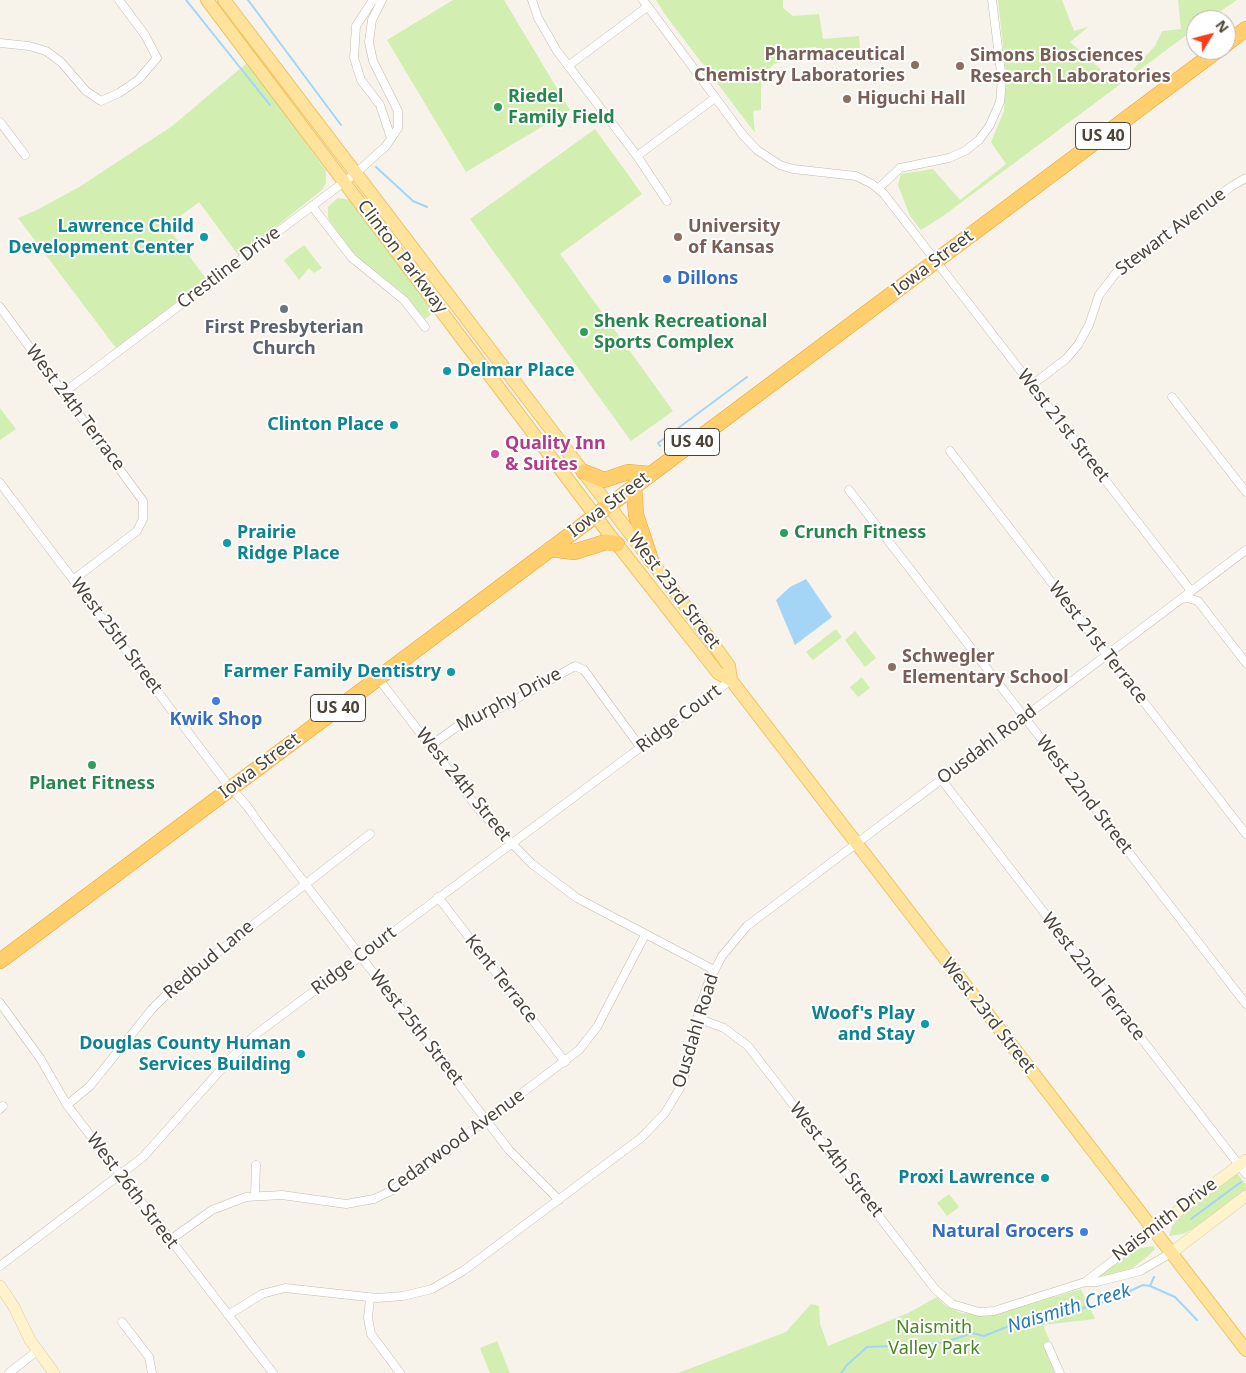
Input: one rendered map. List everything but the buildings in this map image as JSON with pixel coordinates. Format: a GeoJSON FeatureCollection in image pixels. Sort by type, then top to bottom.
{"type":"FeatureCollection","features":[{"type":"Feature","properties":{"kind":"highway","name":"Iowa Street"},"geometry":{"type":"LineString","coordinates":[[0,961],[1205,60]]}},
{"type":"Feature","properties":{"kind":"highway"},"geometry":{"type":"LineString","coordinates":[[584,472],[604,480],[628,472],[650,474]]}},
{"type":"Feature","properties":{"kind":"highway"},"geometry":{"type":"LineString","coordinates":[[634,486],[636,515],[651,560]]}},
{"type":"Feature","properties":{"kind":"highway"},"geometry":{"type":"LineString","coordinates":[[550,549],[574,552],[606,542],[617,544]]}},
{"type":"Feature","properties":{"kind":"main road","name":"Clinton Parkway"},"geometry":{"type":"LineString","coordinates":[[207,0],[595,515]]}},
{"type":"Feature","properties":{"kind":"main road","name":"Clinton Parkway"},"geometry":{"type":"LineString","coordinates":[[224,0],[492,354],[516,381],[609,504]]}},
{"type":"Feature","properties":{"kind":"main road","name":"West 23rd Street"},"geometry":{"type":"LineString","coordinates":[[609,504],[729,666],[731,680]]}},
{"type":"Feature","properties":{"kind":"main road","name":"West 23rd Street"},"geometry":{"type":"LineString","coordinates":[[595,515],[718,673],[731,680],[1246,1350]]}},
{"type":"Feature","properties":{"kind":"street"},"geometry":{"type":"LineString","coordinates":[[0,43],[30,46],[46,51],[61,62],[86,91],[101,102],[138,80],[157,58],[145,35],[119,0]]}},
{"type":"Feature","properties":{"kind":"street"},"geometry":{"type":"LineString","coordinates":[[372,0],[356,26],[354,58],[361,80],[380,105],[391,138]]}},
{"type":"Feature","properties":{"kind":"street","name":"Crestline Drive"},"geometry":{"type":"LineString","coordinates":[[63,393],[345,182],[378,154],[391,138],[398,128],[398,112],[373,61],[369,42],[372,20],[382,0]]}},
{"type":"Feature","properties":{"kind":"street"},"geometry":{"type":"LineString","coordinates":[[532,0],[547,35],[568,66],[637,156],[667,201]]}},
{"type":"Feature","properties":{"kind":"street"},"geometry":{"type":"LineString","coordinates":[[568,66],[645,4],[750,143],[768,158],[800,170],[856,176],[878,189],[900,168],[949,158],[965,151],[979,140],[990,125],[1000,102],[1002,80],[992,0]]}},
{"type":"Feature","properties":{"kind":"street"},"geometry":{"type":"LineString","coordinates":[[637,156],[715,98]]}},
{"type":"Feature","properties":{"kind":"street"},"geometry":{"type":"LineString","coordinates":[[0,122],[25,155]]}},
{"type":"Feature","properties":{"kind":"street","name":"Stewart Avenue"},"geometry":{"type":"LineString","coordinates":[[1032,385],[1066,358],[1078,345],[1089,325],[1099,295],[1116,273],[1232,186],[1246,178]]}},
{"type":"Feature","properties":{"kind":"street","name":"West 21st Street"},"geometry":{"type":"LineString","coordinates":[[878,189],[936,261],[1191,591]]}},
{"type":"Feature","properties":{"kind":"street"},"geometry":{"type":"LineString","coordinates":[[312,206],[352,258],[404,300],[425,327]]}},
{"type":"Feature","properties":{"kind":"street","name":"West 24th Terrace"},"geometry":{"type":"LineString","coordinates":[[0,306],[141,497],[144,512],[142,524],[135,534],[73,580]]}},
{"type":"Feature","properties":{"kind":"street"},"geometry":{"type":"LineString","coordinates":[[1172,397],[1246,492]]}},
{"type":"Feature","properties":{"kind":"street","name":"West 21st Terrace"},"geometry":{"type":"LineString","coordinates":[[950,451],[1246,834]]}},
{"type":"Feature","properties":{"kind":"street","name":"West 25th Street"},"geometry":{"type":"LineString","coordinates":[[0,483],[231,788],[248,806],[305,884],[487,1120],[524,1166],[559,1200]]}},
{"type":"Feature","properties":{"kind":"street","name":"West 22nd Street"},"geometry":{"type":"LineString","coordinates":[[850,490],[1246,1004]]}},
{"type":"Feature","properties":{"kind":"street","name":"Ousdahl Road"},"geometry":{"type":"LineString","coordinates":[[228,1315],[257,1296],[285,1288],[370,1298],[403,1296],[432,1289],[445,1283],[559,1200],[641,1138],[665,1113],[683,1080],[703,995],[714,970],[727,948],[747,926],[1246,550]]}},
{"type":"Feature","properties":{"kind":"street"},"geometry":{"type":"LineString","coordinates":[[1198,601],[1199,585]]}},
{"type":"Feature","properties":{"kind":"street"},"geometry":{"type":"LineString","coordinates":[[1181,599],[1188,598],[1198,601],[1246,663]]}},
{"type":"Feature","properties":{"kind":"street","name":"Murphy Drive"},"geometry":{"type":"LineString","coordinates":[[430,746],[468,718],[500,708],[575,666],[584,670],[641,748]]}},
{"type":"Feature","properties":{"kind":"street","name":"West 24th Street"},"geometry":{"type":"LineString","coordinates":[[378,678],[480,811],[537,868],[570,893],[645,935],[714,970]]}},
{"type":"Feature","properties":{"kind":"street","name":"Ridge Court"},"geometry":{"type":"LineString","coordinates":[[0,1266],[154,1147],[248,1041],[438,897],[731,680]]}},
{"type":"Feature","properties":{"kind":"street","name":"West 22nd Terrace"},"geometry":{"type":"LineString","coordinates":[[941,779],[1244,1166]]}},
{"type":"Feature","properties":{"kind":"street","name":"Redbud Lane"},"geometry":{"type":"LineString","coordinates":[[67,1105],[90,1086],[167,993],[204,960],[370,834]]}},
{"type":"Feature","properties":{"kind":"street","name":"Kent Terrace"},"geometry":{"type":"LineString","coordinates":[[438,897],[565,1062]]}},
{"type":"Feature","properties":{"kind":"street","name":"Cedarwood Avenue"},"geometry":{"type":"LineString","coordinates":[[170,1240],[225,1203],[255,1195],[282,1195],[337,1204],[355,1204],[374,1199],[410,1178],[579,1050],[591,1037],[645,935]]}},
{"type":"Feature","properties":{"kind":"street","name":"West 26th Street"},"geometry":{"type":"LineString","coordinates":[[0,1003],[33,1047],[67,1105],[273,1373]]}},
{"type":"Feature","properties":{"kind":"street","name":"West 24th Street"},"geometry":{"type":"LineString","coordinates":[[697,1018],[724,1028],[743,1041],[935,1289],[952,1304],[968,1310]]}},
{"type":"Feature","properties":{"kind":"street"},"geometry":{"type":"LineString","coordinates":[[255,1195],[256,1165]]}},
{"type":"Feature","properties":{"kind":"street","name":"Naismith Drive"},"geometry":{"type":"LineString","coordinates":[[1085,1282],[1153,1230],[1244,1166]]}},
{"type":"Feature","properties":{"kind":"street","name":"Naismith Drive"},"geometry":{"type":"LineString","coordinates":[[968,1310],[994,1311],[1085,1282],[1097,1282],[1140,1271],[1171,1253],[1246,1196]]}},
{"type":"Feature","properties":{"kind":"street"},"geometry":{"type":"LineString","coordinates":[[0,1286],[14,1307],[37,1351],[54,1373]]}},
{"type":"Feature","properties":{"kind":"street"},"geometry":{"type":"LineString","coordinates":[[370,1298],[368,1318],[371,1334],[400,1373]]}},
{"type":"Feature","properties":{"kind":"street"},"geometry":{"type":"LineString","coordinates":[[122,1322],[149,1357],[152,1373]]}},
{"type":"Feature","properties":{"kind":"street"},"geometry":{"type":"LineString","coordinates":[[1048,1346],[1060,1373]]}},
{"type":"Feature","properties":{"kind":"street"},"geometry":{"type":"LineString","coordinates":[[9,1373],[37,1351]]}},
{"type":"Feature","properties":{"kind":"green space"},"geometry":{"type":"Polygon","coordinates":[[[453,0],[504,0],[570,110],[466,172],[387,40],[453,0]]]}},
{"type":"Feature","properties":{"kind":"green space"},"geometry":{"type":"Polygon","coordinates":[[[656,0],[783,0],[783,8],[793,16],[819,14],[823,39],[859,36],[860,48],[818,52],[816,47],[803,48],[804,56],[799,57],[797,49],[788,49],[788,59],[774,64],[761,76],[761,110],[753,111],[755,133],[656,0]]]}},
{"type":"Feature","properties":{"kind":"green space"},"geometry":{"type":"Polygon","coordinates":[[[998,0],[1062,0],[1074,31],[1088,27],[1070,42],[1106,74],[1121,82],[1155,46],[1162,31],[1181,29],[1178,0],[1237,0],[1222,10],[1186,10],[1186,35],[943,216],[921,230],[910,216],[898,185],[901,174],[933,169],[960,200],[1006,164],[991,142],[1004,111],[1006,73],[998,0]]]}},
{"type":"Feature","properties":{"kind":"green space"},"geometry":{"type":"Polygon","coordinates":[[[248,62],[326,171],[326,183],[322,190],[239,256],[199,202],[167,226],[207,280],[116,348],[18,218],[79,187],[171,127],[248,62]]]}},
{"type":"Feature","properties":{"kind":"green space","name":"Shenk Recreational Sports Complex"},"geometry":{"type":"Polygon","coordinates":[[[595,129],[642,194],[560,254],[673,411],[631,441],[470,219],[595,129]]]}},
{"type":"Feature","properties":{"kind":"green space"},"geometry":{"type":"Polygon","coordinates":[[[338,198],[351,200],[436,311],[425,319],[401,291],[363,262],[349,248],[328,218],[328,207],[338,198]]]}},
{"type":"Feature","properties":{"kind":"green space"},"geometry":{"type":"Polygon","coordinates":[[[304,245],[322,268],[314,273],[309,268],[299,280],[284,260],[304,245]]]}},
{"type":"Feature","properties":{"kind":"green space"},"geometry":{"type":"Polygon","coordinates":[[[0,408],[16,429],[0,440],[0,408]]]}},
{"type":"Feature","properties":{"kind":"green space"},"geometry":{"type":"Polygon","coordinates":[[[836,629],[842,637],[813,660],[806,652],[836,629]]]}},
{"type":"Feature","properties":{"kind":"green space"},"geometry":{"type":"Polygon","coordinates":[[[855,631],[876,658],[865,667],[845,640],[855,631]]]}},
{"type":"Feature","properties":{"kind":"green space"},"geometry":{"type":"Polygon","coordinates":[[[862,677],[870,688],[858,697],[850,687],[862,677]]]}},
{"type":"Feature","properties":{"kind":"green space"},"geometry":{"type":"Polygon","coordinates":[[[1237,1173],[1246,1185],[1246,1191],[1199,1226],[1183,1234],[1169,1236],[1172,1226],[1184,1212],[1237,1173]]]}},
{"type":"Feature","properties":{"kind":"green space"},"geometry":{"type":"Polygon","coordinates":[[[949,1194],[959,1207],[947,1216],[937,1203],[949,1194]]]}},
{"type":"Feature","properties":{"kind":"green space"},"geometry":{"type":"Polygon","coordinates":[[[1153,1246],[1155,1249],[1131,1269],[1096,1279],[1094,1276],[1125,1254],[1153,1246]]]}},
{"type":"Feature","properties":{"kind":"green space","name":"Naismith Valley Park"},"geometry":{"type":"Polygon","coordinates":[[[1081,1289],[1095,1319],[1043,1325],[1051,1344],[1044,1347],[1055,1373],[678,1373],[786,1332],[811,1304],[819,1306],[820,1324],[828,1346],[908,1313],[937,1297],[946,1306],[961,1313],[990,1316],[1081,1289]]]}},
{"type":"Feature","properties":{"kind":"green space"},"geometry":{"type":"Polygon","coordinates":[[[497,1341],[510,1373],[490,1373],[480,1348],[497,1341]]]}},
{"type":"Feature","properties":{"kind":"water"},"geometry":{"type":"Polygon","coordinates":[[[806,579],[832,617],[795,645],[776,600],[790,587],[806,579]]]}},
{"type":"Feature","properties":{"kind":"waterway"},"geometry":{"type":"LineString","coordinates":[[186,0],[270,105]]}},
{"type":"Feature","properties":{"kind":"waterway"},"geometry":{"type":"LineString","coordinates":[[248,0],[341,125]]}},
{"type":"Feature","properties":{"kind":"waterway"},"geometry":{"type":"LineString","coordinates":[[376,167],[413,201],[427,207]]}},
{"type":"Feature","properties":{"kind":"waterway"},"geometry":{"type":"LineString","coordinates":[[660,446],[658,443],[747,377]]}},
{"type":"Feature","properties":{"kind":"waterway"},"geometry":{"type":"LineString","coordinates":[[1191,1219],[1241,1182]]}},
{"type":"Feature","properties":{"kind":"waterway","name":"Naismith Creek"},"geometry":{"type":"LineString","coordinates":[[841,1373],[867,1347],[946,1342],[972,1333],[984,1336],[1034,1316],[1063,1314],[1110,1300],[1143,1285],[1150,1286],[1154,1277]]}},
{"type":"Feature","properties":{"kind":"waterway"},"geometry":{"type":"LineString","coordinates":[[1150,1286],[1175,1297],[1197,1320]]}},
{"type":"Feature","properties":{"kind":"place","name":"Pharmaceutical Chemistry Laboratories"},"geometry":{"type":"Point","coordinates":[915,65]}},
{"type":"Feature","properties":{"kind":"place","name":"Simons Biosciences Research Laboratories"},"geometry":{"type":"Point","coordinates":[960,66]}},
{"type":"Feature","properties":{"kind":"place","name":"Higuchi Hall"},"geometry":{"type":"Point","coordinates":[847,99]}},
{"type":"Feature","properties":{"kind":"place","name":"Riedel Family Field"},"geometry":{"type":"Point","coordinates":[498,107]}},
{"type":"Feature","properties":{"kind":"place","name":"Lawrence Child Development Center"},"geometry":{"type":"Point","coordinates":[204,237]}},
{"type":"Feature","properties":{"kind":"place","name":"University of Kansas"},"geometry":{"type":"Point","coordinates":[678,237]}},
{"type":"Feature","properties":{"kind":"place","name":"Dillons"},"geometry":{"type":"Point","coordinates":[667,279]}},
{"type":"Feature","properties":{"kind":"place","name":"First Presbyterian Church"},"geometry":{"type":"Point","coordinates":[284,309]}},
{"type":"Feature","properties":{"kind":"place","name":"Shenk Recreational Sports Complex"},"geometry":{"type":"Point","coordinates":[584,332]}},
{"type":"Feature","properties":{"kind":"place","name":"Delmar Place"},"geometry":{"type":"Point","coordinates":[447,371]}},
{"type":"Feature","properties":{"kind":"place","name":"Clinton Place"},"geometry":{"type":"Point","coordinates":[394,425]}},
{"type":"Feature","properties":{"kind":"place","name":"Quality Inn & Suites"},"geometry":{"type":"Point","coordinates":[495,454]}},
{"type":"Feature","properties":{"kind":"place","name":"Crunch Fitness"},"geometry":{"type":"Point","coordinates":[784,533]}},
{"type":"Feature","properties":{"kind":"place","name":"Prairie Ridge Place"},"geometry":{"type":"Point","coordinates":[227,543]}},
{"type":"Feature","properties":{"kind":"place","name":"Schwegler Elementary School"},"geometry":{"type":"Point","coordinates":[892,667]}},
{"type":"Feature","properties":{"kind":"place","name":"Farmer Family Dentistry"},"geometry":{"type":"Point","coordinates":[451,672]}},
{"type":"Feature","properties":{"kind":"place","name":"Kwik Shop"},"geometry":{"type":"Point","coordinates":[216,701]}},
{"type":"Feature","properties":{"kind":"place","name":"Planet Fitness"},"geometry":{"type":"Point","coordinates":[92,765]}},
{"type":"Feature","properties":{"kind":"place","name":"Woof's Play and Stay"},"geometry":{"type":"Point","coordinates":[925,1024]}},
{"type":"Feature","properties":{"kind":"place","name":"Douglas County Human Services Building"},"geometry":{"type":"Point","coordinates":[301,1054]}},
{"type":"Feature","properties":{"kind":"place","name":"Proxi Lawrence"},"geometry":{"type":"Point","coordinates":[1045,1178]}},
{"type":"Feature","properties":{"kind":"place","name":"Natural Grocers"},"geometry":{"type":"Point","coordinates":[1084,1232]}}]}
